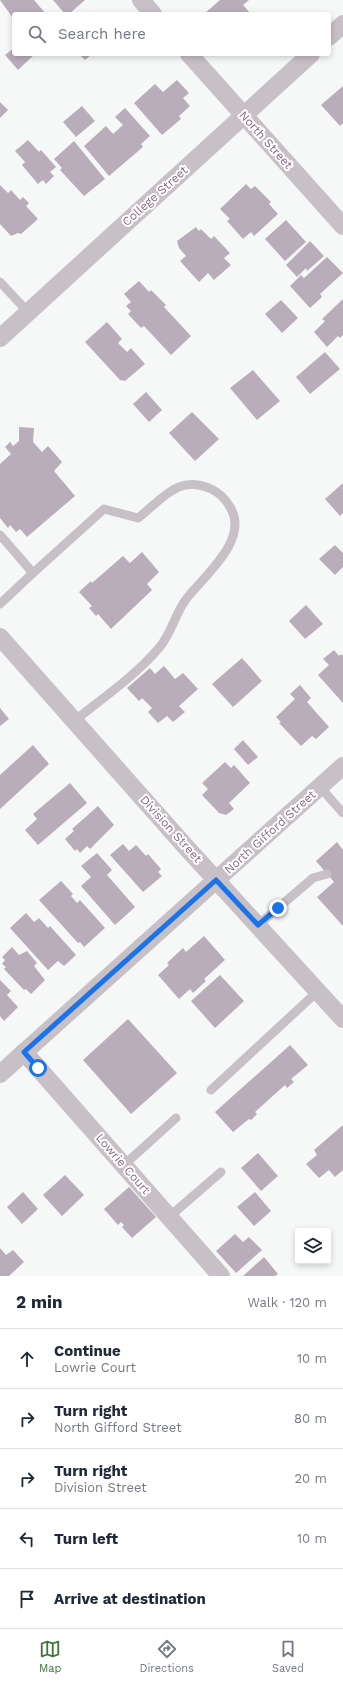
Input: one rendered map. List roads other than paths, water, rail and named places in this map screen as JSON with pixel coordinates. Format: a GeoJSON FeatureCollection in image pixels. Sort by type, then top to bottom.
{"type":"FeatureCollection","features":[{"type":"Feature","properties":{"kind":"street"},"geometry":{"type":"LineString","coordinates":[[141,0],[151,12]]}},
{"type":"Feature","properties":{"kind":"street"},"geometry":{"type":"LineString","coordinates":[[331,35],[343,24]]}},
{"type":"Feature","properties":{"kind":"street","name":"North Street"},"geometry":{"type":"LineString","coordinates":[[191,56],[343,226]]}},
{"type":"Feature","properties":{"kind":"street","name":"College Street"},"geometry":{"type":"LineString","coordinates":[[0,338],[309,56]]}},
{"type":"Feature","properties":{"kind":"street","name":"Division Street"},"geometry":{"type":"LineString","coordinates":[[0,637],[216,880],[343,1019]]}},
{"type":"Feature","properties":{"kind":"street","name":"North Gifford Street"},"geometry":{"type":"LineString","coordinates":[[0,1074],[343,766]]}},
{"type":"Feature","properties":{"kind":"street","name":"Lowrie Court"},"geometry":{"type":"LineString","coordinates":[[24,1052],[221,1276]]}},
{"type":"Feature","properties":{"kind":"lane"},"geometry":{"type":"LineString","coordinates":[[0,282],[28,312]]}},
{"type":"Feature","properties":{"kind":"lane"},"geometry":{"type":"LineString","coordinates":[[0,604],[104,509],[138,518],[176,487],[186,485],[199,486],[218,492],[225,498],[236,518],[236,527],[219,562],[186,599],[159,648],[127,678],[74,721]]}},
{"type":"Feature","properties":{"kind":"lane"},"geometry":{"type":"LineString","coordinates":[[0,535],[33,573]]}},
{"type":"Feature","properties":{"kind":"lane"},"geometry":{"type":"LineString","coordinates":[[320,786],[343,813]]}},
{"type":"Feature","properties":{"kind":"lane"},"geometry":{"type":"LineString","coordinates":[[258,925],[312,878],[328,874]]}},
{"type":"Feature","properties":{"kind":"lane"},"geometry":{"type":"LineString","coordinates":[[211,1090],[318,991]]}},
{"type":"Feature","properties":{"kind":"lane"},"geometry":{"type":"LineString","coordinates":[[124,1165],[176,1118]]}},
{"type":"Feature","properties":{"kind":"lane"},"geometry":{"type":"LineString","coordinates":[[169,1217],[221,1172]]}}]}
